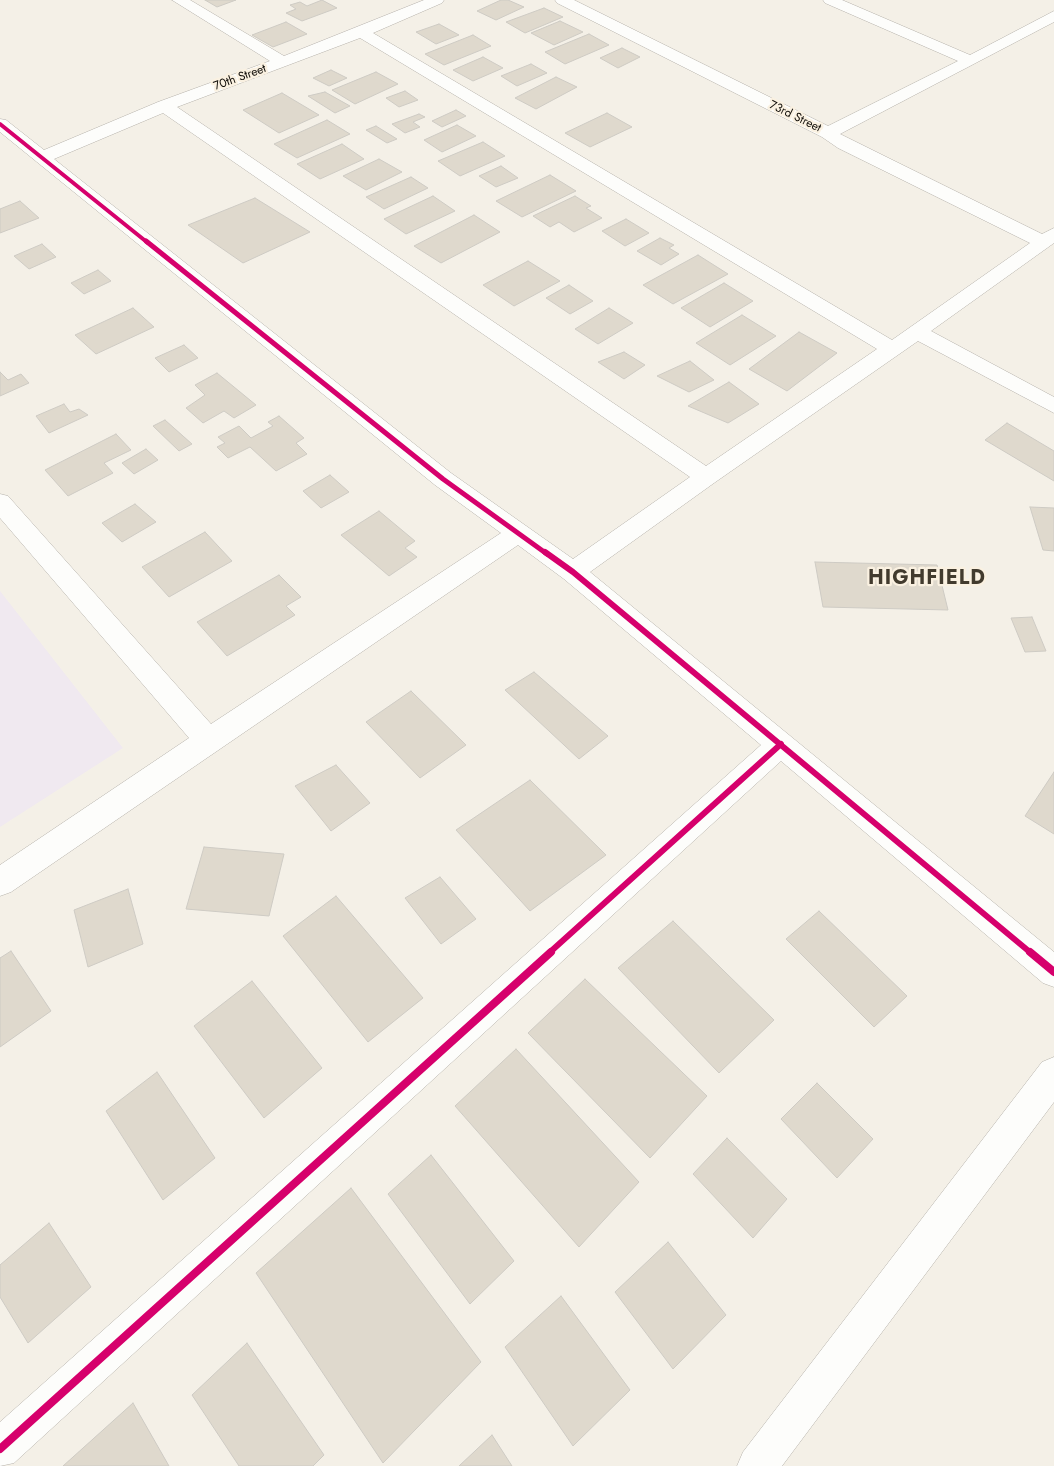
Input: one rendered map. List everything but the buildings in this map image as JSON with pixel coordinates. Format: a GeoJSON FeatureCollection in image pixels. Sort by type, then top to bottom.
{"type":"FeatureCollection","features":[{"type":"Feature","properties":{"kind":"street"},"geometry":{"type":"LineString","coordinates":[[179,0],[283,62]]}},
{"type":"Feature","properties":{"kind":"street","name":"70th Street"},"geometry":{"type":"LineString","coordinates":[[43,157],[164,106],[361,32],[437,0]]}},
{"type":"Feature","properties":{"kind":"street","name":"73rd Street"},"geometry":{"type":"LineString","coordinates":[[562,0],[828,133],[971,61],[1054,16]]}},
{"type":"Feature","properties":{"kind":"street"},"geometry":{"type":"LineString","coordinates":[[830,0],[971,61]]}},
{"type":"Feature","properties":{"kind":"street"},"geometry":{"type":"LineString","coordinates":[[361,32],[892,349]]}},
{"type":"Feature","properties":{"kind":"street"},"geometry":{"type":"LineString","coordinates":[[164,106],[706,477]]}},
{"type":"Feature","properties":{"kind":"street"},"geometry":{"type":"LineString","coordinates":[[0,124],[442,479],[573,572],[1054,972]]}},
{"type":"Feature","properties":{"kind":"street"},"geometry":{"type":"LineString","coordinates":[[573,572],[706,477],[917,332],[1048,237],[844,144],[828,133]]}},
{"type":"Feature","properties":{"kind":"street"},"geometry":{"type":"LineString","coordinates":[[917,332],[1054,406]]}},
{"type":"Feature","properties":{"kind":"street"},"geometry":{"type":"LineString","coordinates":[[0,502],[208,740]]}},
{"type":"Feature","properties":{"kind":"street"},"geometry":{"type":"LineString","coordinates":[[0,882],[208,740],[517,534]]}},
{"type":"Feature","properties":{"kind":"street"},"geometry":{"type":"LineString","coordinates":[[0,1449],[781,744]]}},
{"type":"Feature","properties":{"kind":"street"},"geometry":{"type":"LineString","coordinates":[[757,1466],[1054,1074]]}},
{"type":"Feature","properties":{"kind":"shaded area"},"geometry":{"type":"Polygon","coordinates":[[[0,591],[123,748],[0,827],[0,591]]]}},
{"type":"Feature","properties":{"kind":"cycle path"},"geometry":{"type":"LineString","coordinates":[[0,124],[443,479],[573,572],[1054,972]]}},
{"type":"Feature","properties":{"kind":"cycle path"},"geometry":{"type":"LineString","coordinates":[[0,1449],[781,744]]}},
{"type":"Feature","properties":{"kind":"district","name":"HIGHFIELD"},"geometry":{"type":"Point","coordinates":[927,579]}}]}
